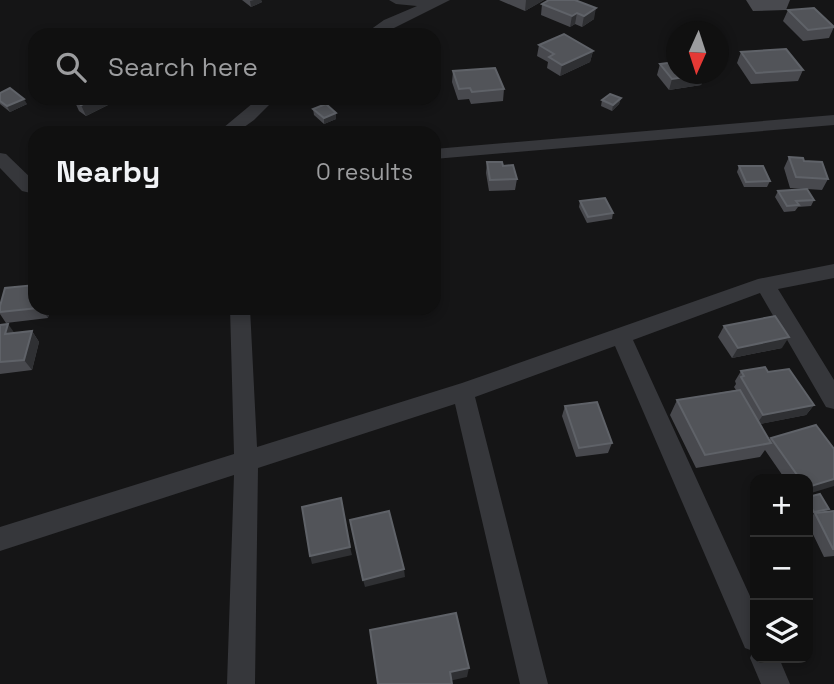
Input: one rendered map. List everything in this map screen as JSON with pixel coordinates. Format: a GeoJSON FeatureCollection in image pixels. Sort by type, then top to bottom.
{"type":"FeatureCollection","features":[{"type":"Feature","properties":{"kind":"street"},"geometry":{"type":"LineString","coordinates":[[396,0],[440,2]]}},
{"type":"Feature","properties":{"kind":"street"},"geometry":{"type":"LineString","coordinates":[[381,28],[440,2]]}},
{"type":"Feature","properties":{"kind":"street"},"geometry":{"type":"LineString","coordinates":[[235,126],[261,105]]}},
{"type":"Feature","properties":{"kind":"street"},"geometry":{"type":"LineString","coordinates":[[258,126],[270,105]]}},
{"type":"Feature","properties":{"kind":"street"},"geometry":{"type":"LineString","coordinates":[[441,153],[834,120]]}},
{"type":"Feature","properties":{"kind":"street"},"geometry":{"type":"LineString","coordinates":[[0,158],[28,187]]}},
{"type":"Feature","properties":{"kind":"street"},"geometry":{"type":"LineString","coordinates":[[0,539],[463,392],[765,284],[834,271]]}},
{"type":"Feature","properties":{"kind":"street"},"geometry":{"type":"LineString","coordinates":[[765,284],[834,400]]}},
{"type":"Feature","properties":{"kind":"street"},"geometry":{"type":"LineString","coordinates":[[240,315],[246,463],[241,684]]}},
{"type":"Feature","properties":{"kind":"street"},"geometry":{"type":"LineString","coordinates":[[620,334],[750,627]]}},
{"type":"Feature","properties":{"kind":"street"},"geometry":{"type":"LineString","coordinates":[[463,392],[534,684]]}},
{"type":"Feature","properties":{"kind":"street"},"geometry":{"type":"LineString","coordinates":[[766,663],[776,684]]}},
{"type":"Feature","properties":{"kind":"building"},"geometry":{"type":"Polygon","coordinates":[[[549,0],[575,0],[596,8],[584,16],[577,13],[572,16],[542,4],[549,0]]]}},
{"type":"Feature","properties":{"kind":"building"},"geometry":{"type":"Polygon","coordinates":[[[814,8],[834,27],[808,30],[788,10],[814,8]]]}},
{"type":"Feature","properties":{"kind":"building"},"geometry":{"type":"Polygon","coordinates":[[[564,34],[593,51],[562,65],[549,57],[554,54],[539,45],[564,34]]]}},
{"type":"Feature","properties":{"kind":"building"},"geometry":{"type":"Polygon","coordinates":[[[786,49],[803,70],[756,73],[741,52],[786,49]]]}},
{"type":"Feature","properties":{"kind":"building"},"geometry":{"type":"Polygon","coordinates":[[[495,68],[504,89],[472,92],[470,88],[459,89],[453,71],[495,68]]]}},
{"type":"Feature","properties":{"kind":"building"},"geometry":{"type":"Polygon","coordinates":[[[10,88],[24,99],[7,106],[0,101],[0,93],[10,88]]]}},
{"type":"Feature","properties":{"kind":"building"},"geometry":{"type":"Polygon","coordinates":[[[610,94],[621,98],[613,105],[602,100],[610,94]]]}},
{"type":"Feature","properties":{"kind":"building"},"geometry":{"type":"Polygon","coordinates":[[[327,105],[336,113],[324,118],[313,109],[327,105]]]}},
{"type":"Feature","properties":{"kind":"building"},"geometry":{"type":"Polygon","coordinates":[[[789,157],[822,162],[828,179],[796,177],[789,157]]]}},
{"type":"Feature","properties":{"kind":"building"},"geometry":{"type":"Polygon","coordinates":[[[487,162],[502,162],[503,166],[513,165],[517,179],[490,180],[487,162]]]}},
{"type":"Feature","properties":{"kind":"building"},"geometry":{"type":"Polygon","coordinates":[[[739,166],[763,166],[770,181],[746,182],[739,166]]]}},
{"type":"Feature","properties":{"kind":"building"},"geometry":{"type":"Polygon","coordinates":[[[807,189],[814,200],[796,201],[799,205],[787,206],[778,191],[807,189]]]}},
{"type":"Feature","properties":{"kind":"building"},"geometry":{"type":"Polygon","coordinates":[[[605,198],[613,213],[588,217],[580,201],[605,198]]]}},
{"type":"Feature","properties":{"kind":"building"},"geometry":{"type":"Polygon","coordinates":[[[28,286],[28,309],[0,312],[5,288],[28,286]]]}},
{"type":"Feature","properties":{"kind":"building"},"geometry":{"type":"Polygon","coordinates":[[[775,316],[789,337],[738,348],[724,326],[775,316]]]}},
{"type":"Feature","properties":{"kind":"building"},"geometry":{"type":"Polygon","coordinates":[[[8,324],[5,334],[32,331],[24,360],[0,362],[0,325],[8,324]]]}},
{"type":"Feature","properties":{"kind":"building"},"geometry":{"type":"Polygon","coordinates":[[[765,367],[768,372],[789,369],[814,405],[763,415],[741,377],[744,376],[741,371],[765,367]]]}},
{"type":"Feature","properties":{"kind":"building"},"geometry":{"type":"Polygon","coordinates":[[[740,390],[771,443],[705,455],[677,400],[740,390]]]}},
{"type":"Feature","properties":{"kind":"building"},"geometry":{"type":"Polygon","coordinates":[[[597,402],[612,443],[579,448],[565,406],[597,402]]]}},
{"type":"Feature","properties":{"kind":"building"},"geometry":{"type":"Polygon","coordinates":[[[816,425],[834,449],[834,479],[813,485],[813,474],[796,474],[771,438],[816,425]]]}},
{"type":"Feature","properties":{"kind":"building"},"geometry":{"type":"Polygon","coordinates":[[[820,494],[829,509],[814,512],[813,496],[820,494]]]}},
{"type":"Feature","properties":{"kind":"building"},"geometry":{"type":"Polygon","coordinates":[[[341,498],[350,547],[310,556],[302,507],[341,498]]]}},
{"type":"Feature","properties":{"kind":"building"},"geometry":{"type":"Polygon","coordinates":[[[389,511],[404,569],[363,580],[350,520],[389,511]]]}},
{"type":"Feature","properties":{"kind":"building"},"geometry":{"type":"Polygon","coordinates":[[[834,511],[834,549],[833,549],[815,513],[834,511]]]}},
{"type":"Feature","properties":{"kind":"building"},"geometry":{"type":"Polygon","coordinates":[[[456,613],[469,668],[450,672],[452,684],[378,684],[370,630],[456,613]]]}}]}
